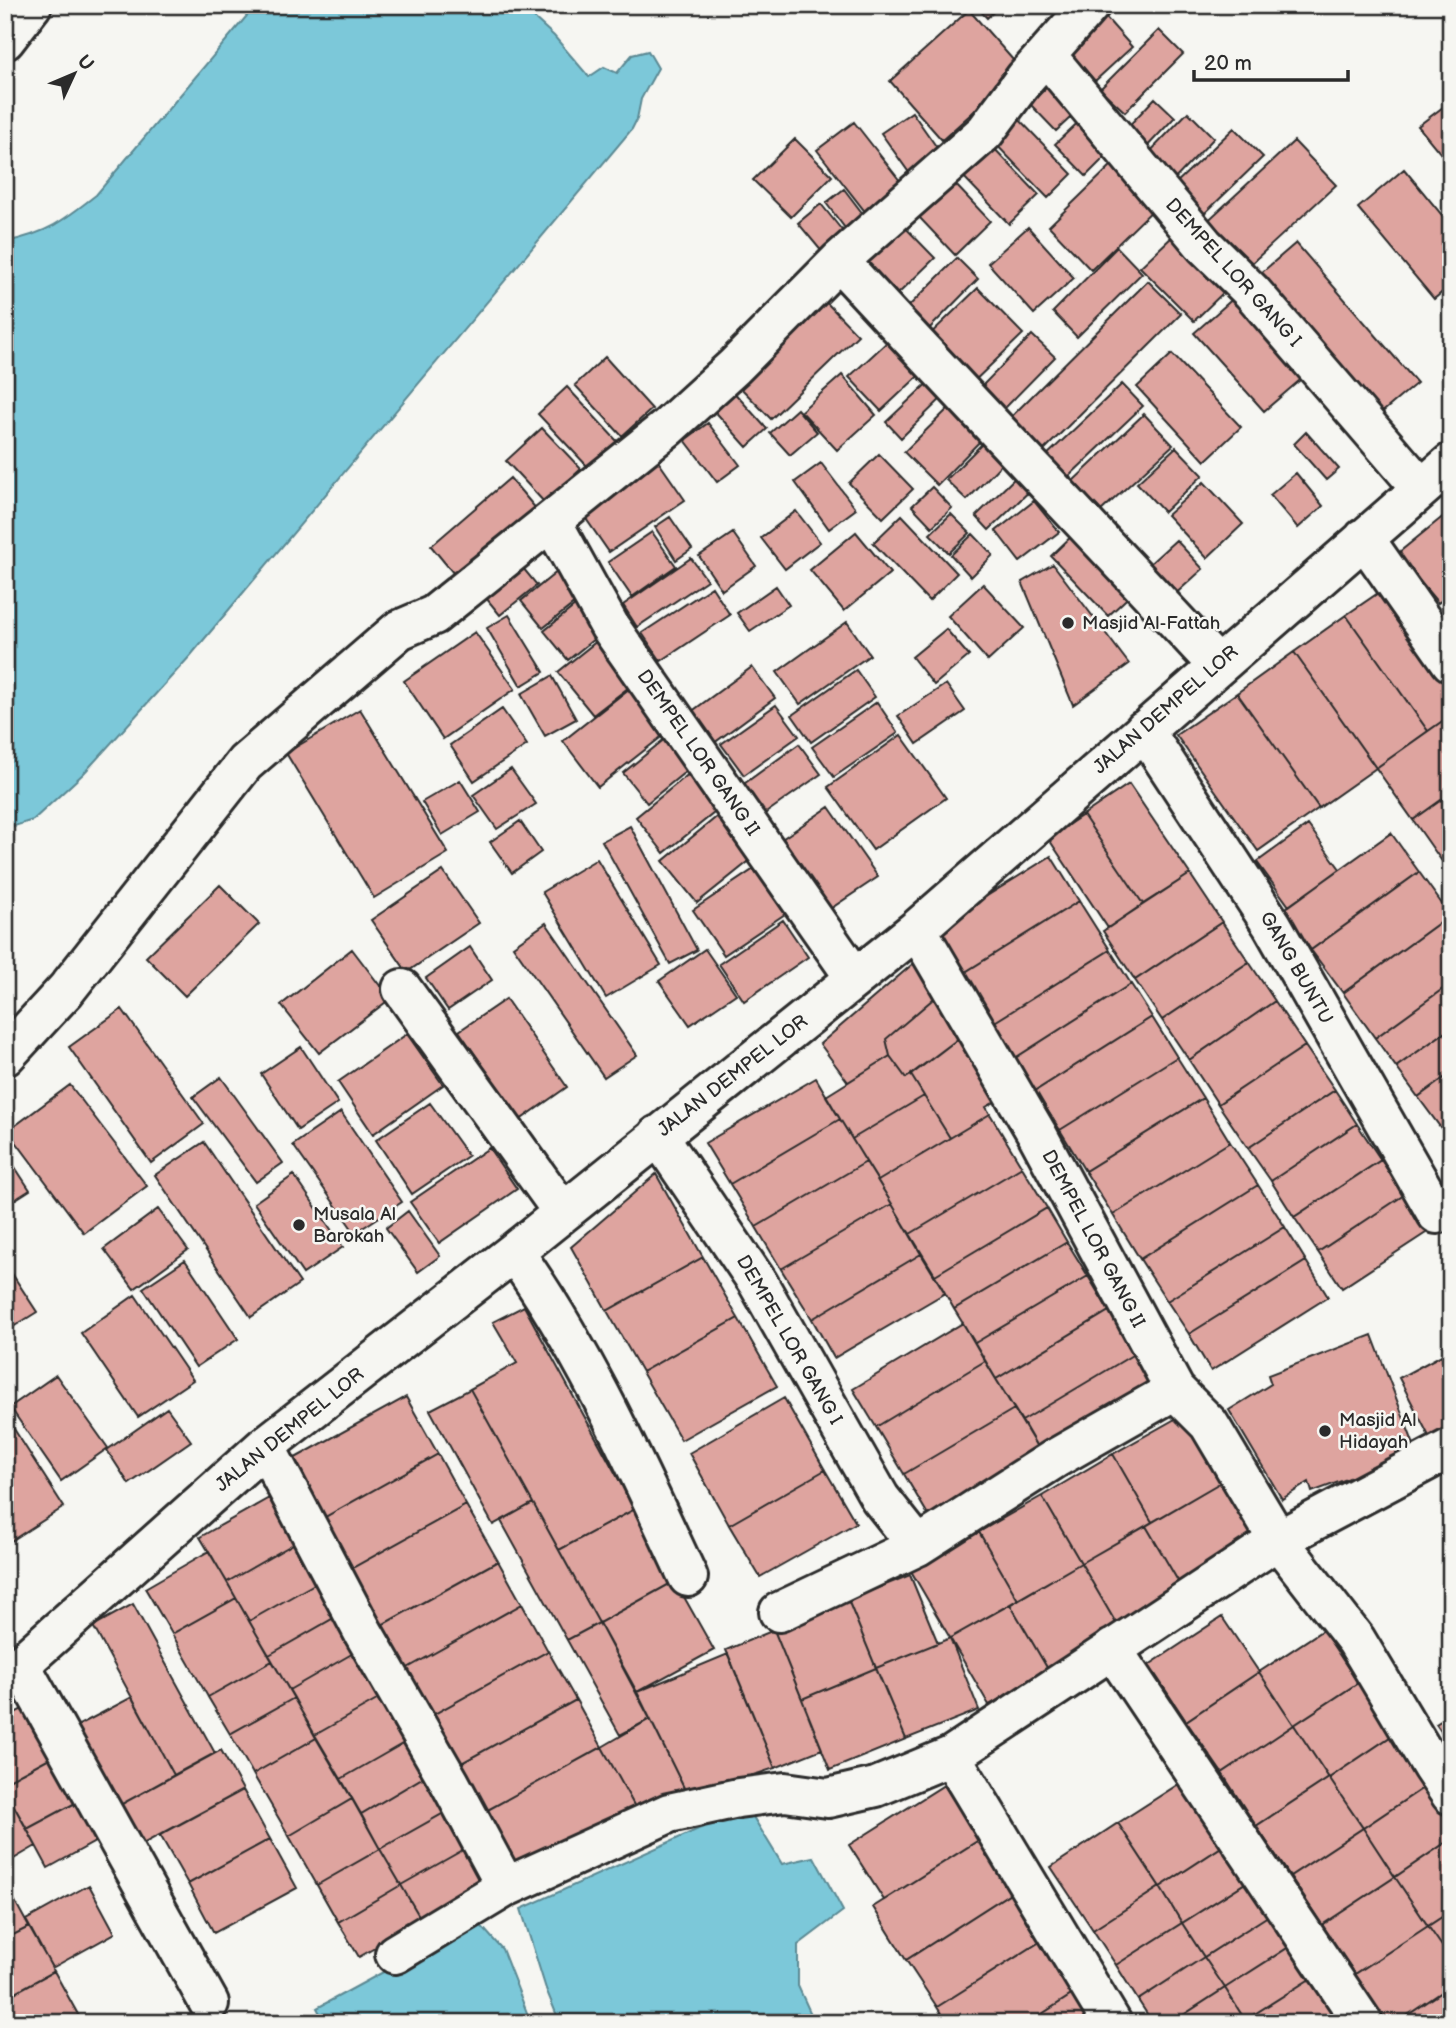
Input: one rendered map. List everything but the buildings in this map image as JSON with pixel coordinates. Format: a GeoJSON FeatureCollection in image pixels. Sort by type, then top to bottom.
{"type":"FeatureCollection","features":[{"type":"Feature","properties":{"kind":"street"},"geometry":{"type":"LineString","coordinates":[[5,40],[32,5]]}},
{"type":"Feature","properties":{"kind":"street"},"geometry":{"type":"LineString","coordinates":[[5,1055],[66,990],[246,763],[399,631],[434,615],[552,522],[696,402],[839,261],[985,132],[1026,77],[1090,5]]}},
{"type":"Feature","properties":{"kind":"street","name":"DEMPEL LOR GANG I"},"geometry":{"type":"LineString","coordinates":[[1046,55],[1204,245],[1252,292],[1422,488]]}},
{"type":"Feature","properties":{"kind":"street"},"geometry":{"type":"LineString","coordinates":[[839,261],[1217,665]]}},
{"type":"Feature","properties":{"kind":"street","name":"JALAN DEMPEL LOR"},"geometry":{"type":"LineString","coordinates":[[13,1671],[265,1446],[514,1252],[918,929],[1451,463]]}},
{"type":"Feature","properties":{"kind":"street","name":"DEMPEL LOR GANG II"},"geometry":{"type":"LineString","coordinates":[[552,522],[610,627],[855,978]]}},
{"type":"Feature","properties":{"kind":"street"},"geometry":{"type":"LineString","coordinates":[[1364,538],[1451,662]]}},
{"type":"Feature","properties":{"kind":"street","name":"GANG BUNTU"},"geometry":{"type":"LineString","coordinates":[[1144,730],[1272,925],[1437,1214]]}},
{"type":"Feature","properties":{"kind":"street","name":"DEMPEL LOR GANG II"},"geometry":{"type":"LineString","coordinates":[[918,929],[1037,1134],[1175,1390],[1209,1424],[1279,1540],[1356,1640],[1451,1795]]}},
{"type":"Feature","properties":{"kind":"street"},"geometry":{"type":"LineString","coordinates":[[402,989],[562,1211]]}},
{"type":"Feature","properties":{"kind":"street","name":"DEMPEL LOR GANG I"},"geometry":{"type":"LineString","coordinates":[[658,1135],[758,1283],[880,1498],[918,1546]]}},
{"type":"Feature","properties":{"kind":"street"},"geometry":{"type":"LineString","coordinates":[[514,1252],[547,1298],[618,1430],[688,1577]]}},
{"type":"Feature","properties":{"kind":"street"},"geometry":{"type":"LineString","coordinates":[[779,1612],[918,1546],[1056,1458],[1175,1390]]}},
{"type":"Feature","properties":{"kind":"street"},"geometry":{"type":"LineString","coordinates":[[265,1446],[363,1632],[506,1887]]}},
{"type":"Feature","properties":{"kind":"street"},"geometry":{"type":"LineString","coordinates":[[395,1954],[506,1887],[670,1813],[738,1798],[785,1793],[828,1798],[876,1787],[951,1756],[1279,1540],[1451,1448]]}},
{"type":"Feature","properties":{"kind":"street"},"geometry":{"type":"LineString","coordinates":[[1112,1649],[1363,2023]]}},
{"type":"Feature","properties":{"kind":"street"},"geometry":{"type":"LineString","coordinates":[[13,1671],[209,2003]]}},
{"type":"Feature","properties":{"kind":"street"},"geometry":{"type":"LineString","coordinates":[[951,1756],[1112,2023]]}},
{"type":"Feature","properties":{"kind":"water"},"geometry":{"type":"Polygon","coordinates":[[[256,5],[520,5],[554,36],[589,77],[604,67],[617,73],[632,55],[648,51],[658,68],[641,99],[632,129],[191,655],[84,773],[33,820],[5,829],[5,242],[33,235],[54,225],[96,195],[256,5]]]}},
{"type":"Feature","properties":{"kind":"water"},"geometry":{"type":"Polygon","coordinates":[[[747,1807],[782,1864],[814,1857],[843,1911],[798,1945],[798,1986],[815,2023],[560,2023],[546,1989],[521,1909],[747,1807]]]}},
{"type":"Feature","properties":{"kind":"water"},"geometry":{"type":"Polygon","coordinates":[[[477,1921],[502,1949],[531,2023],[325,2023],[317,2008],[477,1921]]]}},
{"type":"Feature","properties":{"kind":"place","name":"Masjid Al-Fattah"},"geometry":{"type":"Point","coordinates":[1068,623]}},
{"type":"Feature","properties":{"kind":"place","name":"Musala Al Barokah"},"geometry":{"type":"Point","coordinates":[299,1225]}},
{"type":"Feature","properties":{"kind":"place","name":"Masjid Al Hidayah"},"geometry":{"type":"Point","coordinates":[1325,1431]}}]}
